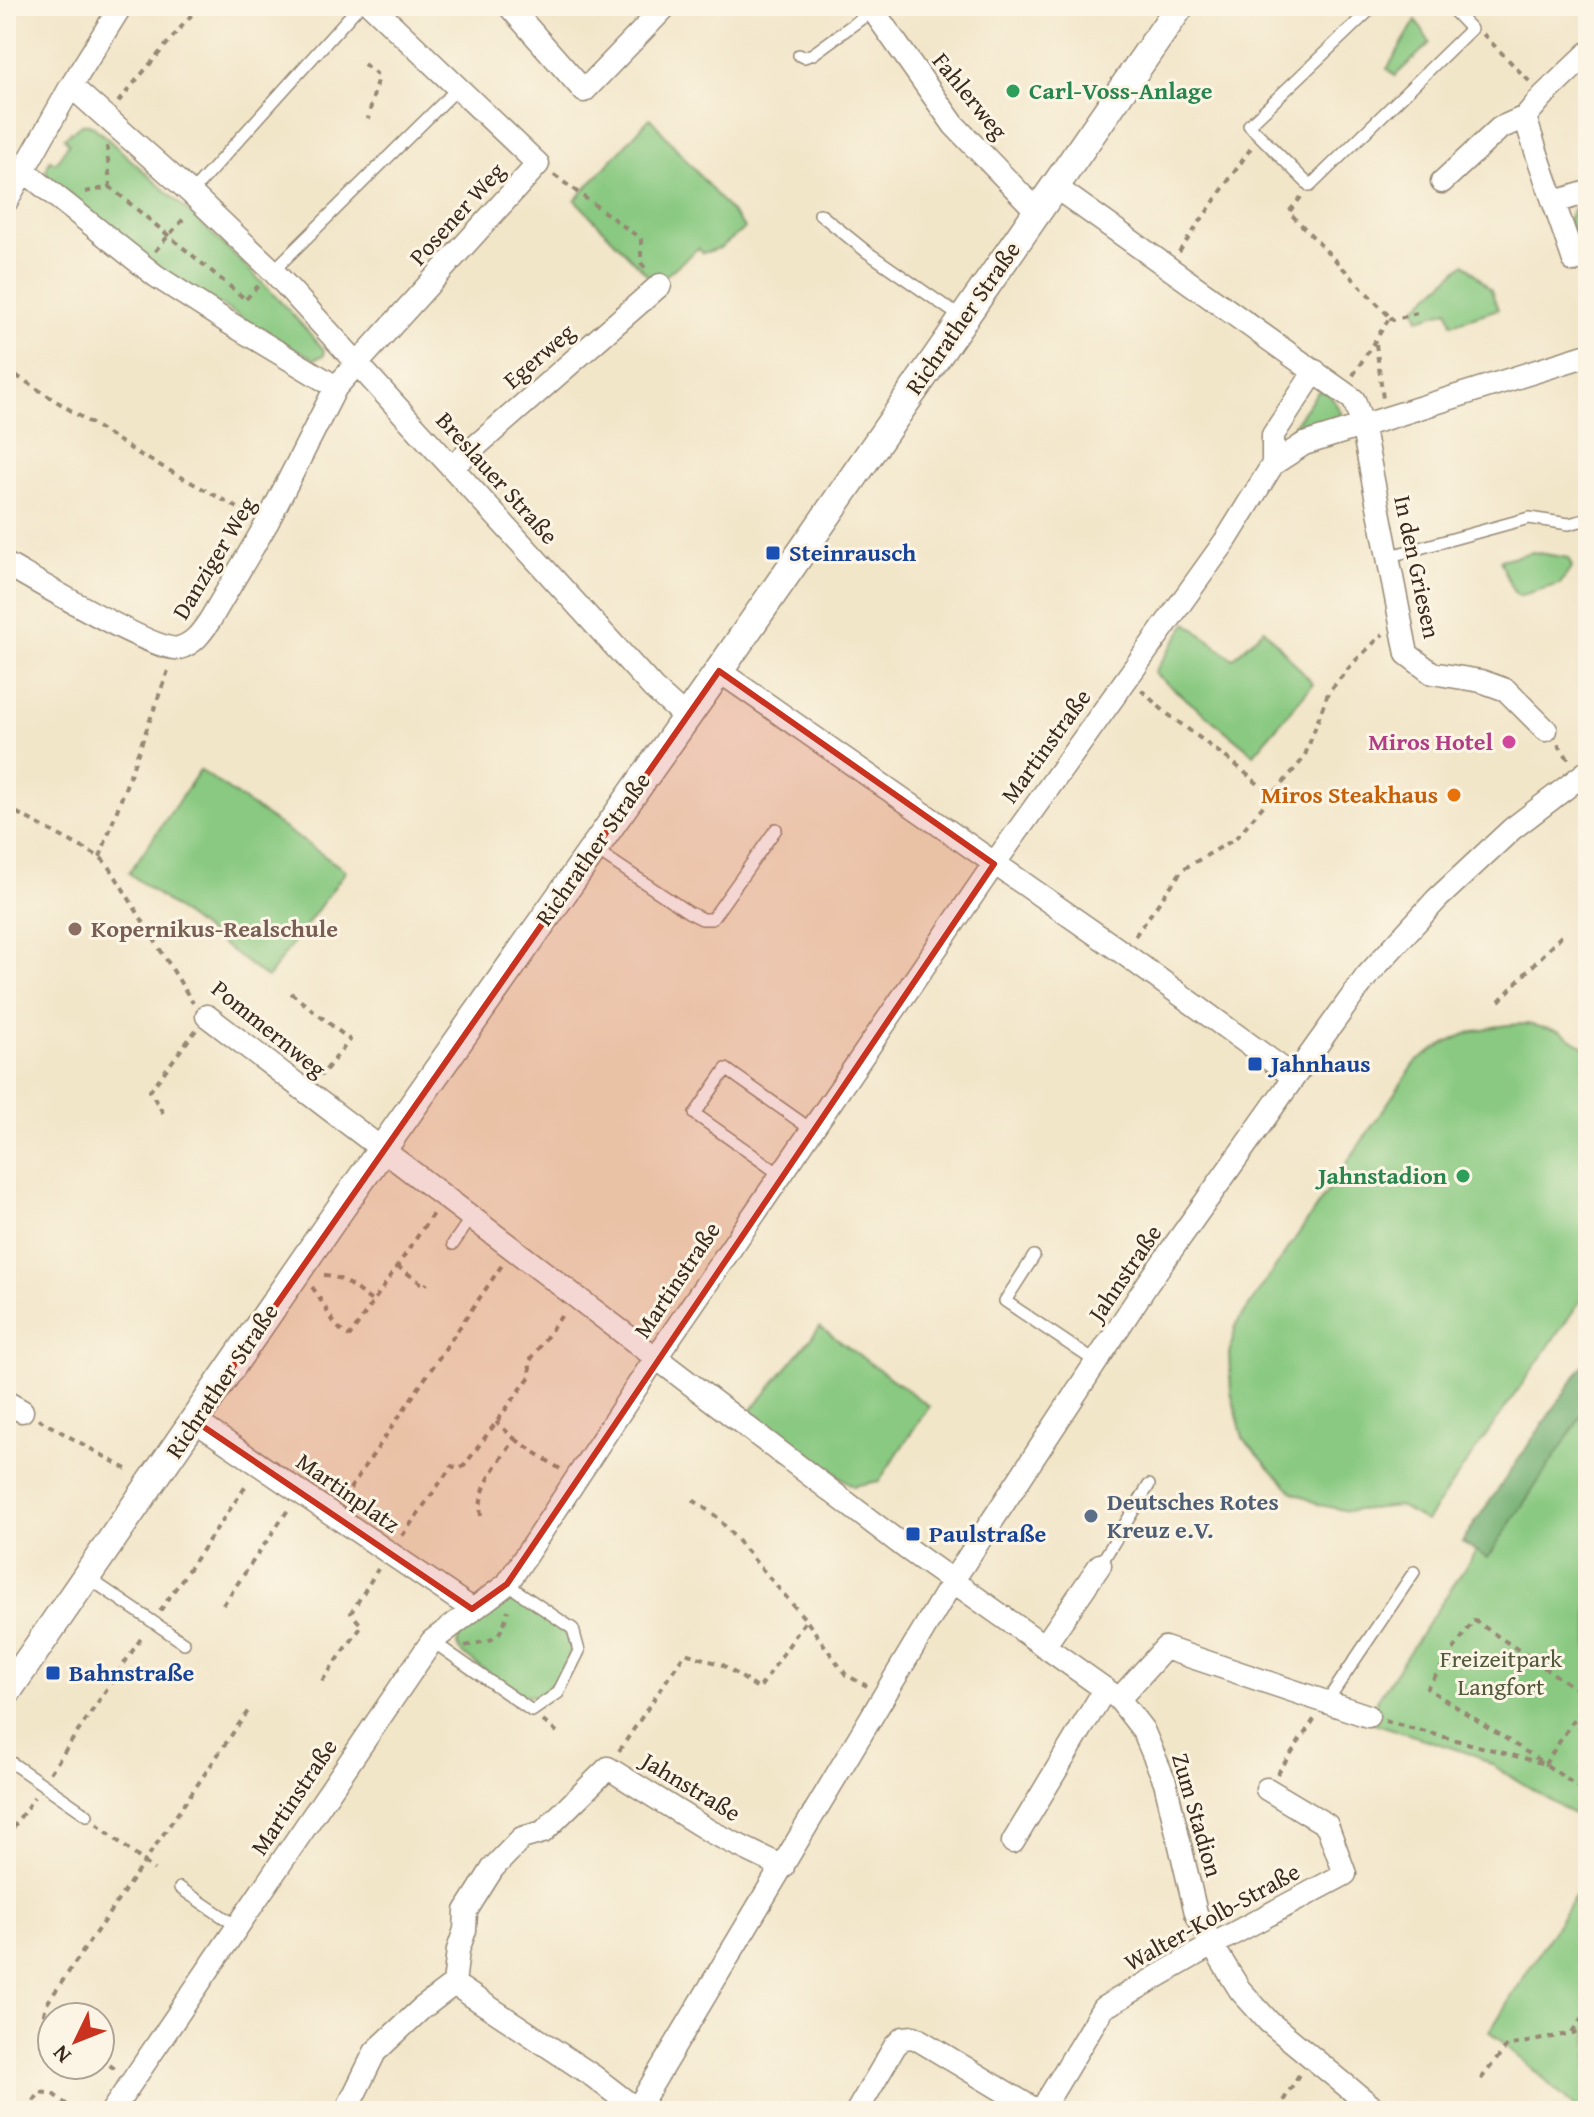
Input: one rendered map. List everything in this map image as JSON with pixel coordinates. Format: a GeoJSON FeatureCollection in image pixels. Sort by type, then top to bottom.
{"type":"FeatureCollection","features":[{"type":"Feature","properties":{"kind":"street"},"geometry":{"type":"LineString","coordinates":[[6,202],[71,86],[121,6]]}},
{"type":"Feature","properties":{"kind":"street","name":"Posener Weg"},"geometry":{"type":"LineString","coordinates":[[357,361],[538,164],[372,6]]}},
{"type":"Feature","properties":{"kind":"street"},"geometry":{"type":"LineString","coordinates":[[509,6],[584,91],[666,6]]}},
{"type":"Feature","properties":{"kind":"street","name":"Richrather Straße"},"geometry":{"type":"LineString","coordinates":[[6,1693],[301,1274],[381,1150],[719,671],[1180,6]]}},
{"type":"Feature","properties":{"kind":"street","name":"Fahlerweg"},"geometry":{"type":"LineString","coordinates":[[872,8],[954,125],[1037,211]]}},
{"type":"Feature","properties":{"kind":"street"},"geometry":{"type":"LineString","coordinates":[[1442,182],[1500,128],[1525,117],[1588,53]]}},
{"type":"Feature","properties":{"kind":"street","name":"Breslauer Straße"},"geometry":{"type":"LineString","coordinates":[[71,86],[196,197],[273,271],[653,688],[685,717]]}},
{"type":"Feature","properties":{"kind":"street"},"geometry":{"type":"LineString","coordinates":[[1525,117],[1546,188],[1555,202],[1574,261],[1588,257]]}},
{"type":"Feature","properties":{"kind":"street"},"geometry":{"type":"LineString","coordinates":[[23,170],[142,265],[226,321],[336,387]]}},
{"type":"Feature","properties":{"kind":"street","name":"In den Griesen"},"geometry":{"type":"LineString","coordinates":[[1054,186],[1354,400],[1362,424],[1407,654],[1432,673],[1481,681],[1506,690],[1546,730]]}},
{"type":"Feature","properties":{"kind":"street"},"geometry":{"type":"LineString","coordinates":[[1555,202],[1588,192]]}},
{"type":"Feature","properties":{"kind":"street","name":"Egerweg"},"geometry":{"type":"LineString","coordinates":[[452,467],[660,285]]}},
{"type":"Feature","properties":{"kind":"street"},"geometry":{"type":"LineString","coordinates":[[1362,424],[1588,355]]}},
{"type":"Feature","properties":{"kind":"street","name":"Danziger Weg"},"geometry":{"type":"LineString","coordinates":[[6,564],[148,641],[176,649],[190,643],[201,634],[267,523],[336,387],[357,361]]}},
{"type":"Feature","properties":{"kind":"street","name":"Martinstraße"},"geometry":{"type":"LineString","coordinates":[[1273,464],[1273,435],[1315,371]]}},
{"type":"Feature","properties":{"kind":"street","name":"Martinstraße"},"geometry":{"type":"LineString","coordinates":[[112,2111],[238,1927],[439,1646],[472,1609],[510,1586],[655,1359],[994,864],[1226,540],[1273,464],[1304,444],[1362,424]]}},
{"type":"Feature","properties":{"kind":"street"},"geometry":{"type":"LineString","coordinates":[[719,671],[1123,953],[1294,1077]]}},
{"type":"Feature","properties":{"kind":"street","name":"Jahnstraße"},"geometry":{"type":"LineString","coordinates":[[783,1867],[711,1832],[608,1768],[543,1832],[522,1838],[493,1868],[466,1911],[454,1984],[581,2067],[636,2110],[783,1867],[952,1582],[1148,1283],[1294,1077],[1366,977],[1437,899],[1512,829],[1585,773]]}},
{"type":"Feature","properties":{"kind":"street","name":"Pommernweg"},"geometry":{"type":"LineString","coordinates":[[207,1016],[381,1150]]}},
{"type":"Feature","properties":{"kind":"street"},"geometry":{"type":"LineString","coordinates":[[381,1150],[952,1582]]}},
{"type":"Feature","properties":{"kind":"street","name":"Martinplatz"},"geometry":{"type":"LineString","coordinates":[[195,1421],[472,1609]]}},
{"type":"Feature","properties":{"kind":"street"},"geometry":{"type":"LineString","coordinates":[[1045,1645],[1100,1565]]}},
{"type":"Feature","properties":{"kind":"street","name":"Zum Stadion"},"geometry":{"type":"LineString","coordinates":[[952,1582],[1112,1694],[1143,1730],[1165,1782],[1196,1913],[1212,1945],[1240,1990],[1269,2022],[1377,2111]]}},
{"type":"Feature","properties":{"kind":"street"},"geometry":{"type":"LineString","coordinates":[[1013,1842],[1112,1694],[1165,1648],[1368,1716]]}},
{"type":"Feature","properties":{"kind":"street","name":"Walter-Kolb-Straße"},"geometry":{"type":"LineString","coordinates":[[857,2111],[895,2046],[903,2038],[914,2037],[1039,2111],[1103,2008],[1345,1874],[1327,1825],[1267,1789]]}},
{"type":"Feature","properties":{"kind":"street"},"geometry":{"type":"LineString","coordinates":[[346,2111],[375,2052],[421,2009],[454,1984]]}},
{"type":"Feature","properties":{"kind":"lane"},"geometry":{"type":"LineString","coordinates":[[196,197],[359,6]]}},
{"type":"Feature","properties":{"kind":"lane"},"geometry":{"type":"LineString","coordinates":[[1374,6],[1249,125],[1310,186],[1471,29],[1449,6]]}},
{"type":"Feature","properties":{"kind":"lane"},"geometry":{"type":"LineString","coordinates":[[799,55],[813,54],[872,8]]}},
{"type":"Feature","properties":{"kind":"lane"},"geometry":{"type":"LineString","coordinates":[[273,271],[458,88]]}},
{"type":"Feature","properties":{"kind":"lane"},"geometry":{"type":"LineString","coordinates":[[820,214],[867,252],[963,318]]}},
{"type":"Feature","properties":{"kind":"lane"},"geometry":{"type":"LineString","coordinates":[[1386,558],[1529,518],[1569,524],[1588,519]]}},
{"type":"Feature","properties":{"kind":"lane"},"geometry":{"type":"LineString","coordinates":[[593,849],[688,912],[702,919],[712,919],[776,829]]}},
{"type":"Feature","properties":{"kind":"lane"},"geometry":{"type":"LineString","coordinates":[[781,1175],[695,1114],[703,1102],[726,1069],[812,1130]]}},
{"type":"Feature","properties":{"kind":"lane"},"geometry":{"type":"LineString","coordinates":[[453,1244],[471,1218]]}},
{"type":"Feature","properties":{"kind":"lane"},"geometry":{"type":"LineString","coordinates":[[1034,1256],[1005,1301],[1096,1362]]}},
{"type":"Feature","properties":{"kind":"lane"},"geometry":{"type":"LineString","coordinates":[[1100,1565],[1149,1485]]}},
{"type":"Feature","properties":{"kind":"lane"},"geometry":{"type":"LineString","coordinates":[[1327,1701],[1414,1572]]}},
{"type":"Feature","properties":{"kind":"lane"},"geometry":{"type":"LineString","coordinates":[[87,1577],[184,1643]]}},
{"type":"Feature","properties":{"kind":"lane"},"geometry":{"type":"LineString","coordinates":[[439,1646],[532,1711],[558,1693],[579,1651],[573,1629],[510,1586]]}},
{"type":"Feature","properties":{"kind":"lane"},"geometry":{"type":"LineString","coordinates":[[6,1759],[87,1815]]}},
{"type":"Feature","properties":{"kind":"lane"},"geometry":{"type":"LineString","coordinates":[[180,1888],[238,1927]]}},
{"type":"Feature","properties":{"kind":"path"},"geometry":{"type":"LineString","coordinates":[[199,6],[106,116],[110,187],[245,299],[273,271]]}},
{"type":"Feature","properties":{"kind":"path"},"geometry":{"type":"LineString","coordinates":[[1471,29],[1478,29],[1543,96]]}},
{"type":"Feature","properties":{"kind":"path"},"geometry":{"type":"LineString","coordinates":[[364,64],[378,76],[368,119]]}},
{"type":"Feature","properties":{"kind":"path"},"geometry":{"type":"LineString","coordinates":[[1168,267],[1260,136]]}},
{"type":"Feature","properties":{"kind":"path"},"geometry":{"type":"LineString","coordinates":[[538,164],[641,239],[641,263],[660,285]]}},
{"type":"Feature","properties":{"kind":"path"},"geometry":{"type":"LineString","coordinates":[[1310,186],[1289,212],[1393,320],[1417,313]]}},
{"type":"Feature","properties":{"kind":"path"},"geometry":{"type":"LineString","coordinates":[[57,197],[110,187]]}},
{"type":"Feature","properties":{"kind":"path"},"geometry":{"type":"LineString","coordinates":[[142,265],[169,237],[196,197]]}},
{"type":"Feature","properties":{"kind":"path"},"geometry":{"type":"LineString","coordinates":[[1342,392],[1390,317]]}},
{"type":"Feature","properties":{"kind":"path"},"geometry":{"type":"LineString","coordinates":[[1375,343],[1386,417]]}},
{"type":"Feature","properties":{"kind":"path"},"geometry":{"type":"LineString","coordinates":[[6,369],[139,454],[267,523]]}},
{"type":"Feature","properties":{"kind":"path"},"geometry":{"type":"LineString","coordinates":[[1123,953],[1183,869],[1235,839],[1304,758],[1328,693],[1353,663],[1399,618]]}},
{"type":"Feature","properties":{"kind":"path"},"geometry":{"type":"LineString","coordinates":[[100,857],[176,649]]}},
{"type":"Feature","properties":{"kind":"path"},"geometry":{"type":"LineString","coordinates":[[1126,679],[1271,796]]}},
{"type":"Feature","properties":{"kind":"path"},"geometry":{"type":"LineString","coordinates":[[1546,730],[1585,773]]}},
{"type":"Feature","properties":{"kind":"path","name":"Pommernweg"},"geometry":{"type":"LineString","coordinates":[[6,807],[100,857],[109,866],[191,1001],[207,1016]]}},
{"type":"Feature","properties":{"kind":"path"},"geometry":{"type":"LineString","coordinates":[[1499,1001],[1565,932]]}},
{"type":"Feature","properties":{"kind":"path"},"geometry":{"type":"LineString","coordinates":[[291,993],[350,1040],[307,1093]]}},
{"type":"Feature","properties":{"kind":"path"},"geometry":{"type":"LineString","coordinates":[[163,1113],[150,1091],[207,1016]]}},
{"type":"Feature","properties":{"kind":"path"},"geometry":{"type":"LineString","coordinates":[[301,1274],[328,1308],[341,1334],[350,1336],[444,1197]]}},
{"type":"Feature","properties":{"kind":"path"},"geometry":{"type":"LineString","coordinates":[[333,1514],[512,1249]]}},
{"type":"Feature","properties":{"kind":"path"},"geometry":{"type":"LineString","coordinates":[[397,1266],[425,1286],[427,1283]]}},
{"type":"Feature","properties":{"kind":"path"},"geometry":{"type":"LineString","coordinates":[[301,1274],[329,1274],[373,1302]]}},
{"type":"Feature","properties":{"kind":"path"},"geometry":{"type":"LineString","coordinates":[[322,1681],[362,1626],[351,1613],[388,1552],[452,1466],[459,1469],[464,1466],[531,1375],[529,1362],[574,1297]]}},
{"type":"Feature","properties":{"kind":"path"},"geometry":{"type":"LineString","coordinates":[[14,1406],[129,1470]]}},
{"type":"Feature","properties":{"kind":"path"},"geometry":{"type":"LineString","coordinates":[[496,1422],[515,1439],[576,1480]]}},
{"type":"Feature","properties":{"kind":"path"},"geometry":{"type":"LineString","coordinates":[[481,1516],[479,1502],[485,1485],[515,1439]]}},
{"type":"Feature","properties":{"kind":"path"},"geometry":{"type":"LineString","coordinates":[[6,1838],[261,1465]]}},
{"type":"Feature","properties":{"kind":"path"},"geometry":{"type":"LineString","coordinates":[[223,1605],[300,1492]]}},
{"type":"Feature","properties":{"kind":"path"},"geometry":{"type":"LineString","coordinates":[[693,1500],[717,1517],[806,1620],[846,1675]]}},
{"type":"Feature","properties":{"kind":"path"},"geometry":{"type":"LineString","coordinates":[[439,1646],[492,1640],[503,1630],[510,1586]]}},
{"type":"Feature","properties":{"kind":"path"},"geometry":{"type":"LineString","coordinates":[[608,1768],[685,1653],[723,1665],[759,1689],[806,1620]]}},
{"type":"Feature","properties":{"kind":"path"},"geometry":{"type":"LineString","coordinates":[[1545,1764],[1588,1698],[1474,1620],[1427,1688],[1588,1794]]}},
{"type":"Feature","properties":{"kind":"path"},"geometry":{"type":"LineString","coordinates":[[1267,1789],[1327,1701]]}},
{"type":"Feature","properties":{"kind":"path"},"geometry":{"type":"LineString","coordinates":[[49,2001],[248,1711]]}},
{"type":"Feature","properties":{"kind":"path"},"geometry":{"type":"LineString","coordinates":[[1368,1716],[1545,1764]]}},
{"type":"Feature","properties":{"kind":"path"},"geometry":{"type":"LineString","coordinates":[[87,1815],[154,1870]]}},
{"type":"Feature","properties":{"kind":"path"},"geometry":{"type":"LineString","coordinates":[[1572,2032],[1588,2009]]}},
{"type":"Feature","properties":{"kind":"path"},"geometry":{"type":"LineString","coordinates":[[1481,2079],[1507,2046],[1588,2030]]}},
{"type":"Feature","properties":{"kind":"path"},"geometry":{"type":"LineString","coordinates":[[1277,2111],[1310,2057]]}},
{"type":"Feature","properties":{"kind":"path"},"geometry":{"type":"LineString","coordinates":[[27,2111],[40,2092],[53,2094],[75,2111]]}},
{"type":"Feature","properties":{"kind":"highlighted area"},"geometry":{"type":"Polygon","coordinates":[[[719,671],[994,864],[507,1584],[472,1609],[195,1421],[719,671]]]}},
{"type":"Feature","properties":{"kind":"green space"},"geometry":{"type":"Polygon","coordinates":[[[1416,20],[1430,43],[1395,76],[1387,69],[1416,20]]]}},
{"type":"Feature","properties":{"kind":"green space"},"geometry":{"type":"Polygon","coordinates":[[[650,118],[745,228],[720,248],[703,253],[698,248],[663,278],[651,279],[575,200],[650,118]]]}},
{"type":"Feature","properties":{"kind":"green space"},"geometry":{"type":"Polygon","coordinates":[[[81,124],[94,127],[213,235],[298,320],[324,350],[324,355],[315,359],[273,337],[155,265],[48,177],[46,171],[50,160],[56,163],[69,143],[64,138],[81,124]]]}},
{"type":"Feature","properties":{"kind":"green space"},"geometry":{"type":"Polygon","coordinates":[[[1588,202],[1588,247],[1574,241],[1568,219],[1576,206],[1588,202]]]}},
{"type":"Feature","properties":{"kind":"green space"},"geometry":{"type":"Polygon","coordinates":[[[1465,263],[1491,290],[1498,309],[1452,324],[1448,310],[1419,319],[1415,308],[1465,263]]]}},
{"type":"Feature","properties":{"kind":"green space"},"geometry":{"type":"Polygon","coordinates":[[[1319,390],[1329,394],[1341,412],[1339,422],[1286,441],[1288,433],[1319,390]]]}},
{"type":"Feature","properties":{"kind":"green space"},"geometry":{"type":"Polygon","coordinates":[[[1533,552],[1568,558],[1572,567],[1560,584],[1519,596],[1513,591],[1500,560],[1533,552]]]}},
{"type":"Feature","properties":{"kind":"green space"},"geometry":{"type":"Polygon","coordinates":[[[1187,623],[1233,659],[1264,629],[1313,684],[1254,754],[1154,673],[1187,623]]]}},
{"type":"Feature","properties":{"kind":"green space"},"geometry":{"type":"Polygon","coordinates":[[[200,770],[346,871],[267,978],[129,873],[200,770]]]}},
{"type":"Feature","properties":{"kind":"green space","name":"Jahnstadion"},"geometry":{"type":"Polygon","coordinates":[[[1527,1024],[1559,1031],[1588,1049],[1588,1290],[1426,1521],[1399,1506],[1348,1511],[1320,1505],[1293,1492],[1243,1438],[1231,1392],[1229,1354],[1236,1325],[1416,1062],[1468,1033],[1527,1024]]]}},
{"type":"Feature","properties":{"kind":"green space"},"geometry":{"type":"Polygon","coordinates":[[[820,1327],[929,1406],[879,1481],[853,1486],[750,1412],[820,1327]]]}},
{"type":"Feature","properties":{"kind":"green space"},"geometry":{"type":"Polygon","coordinates":[[[1588,1358],[1588,1406],[1488,1558],[1462,1542],[1588,1358]]]}},
{"type":"Feature","properties":{"kind":"green space","name":"Freizeitpark Langfort"},"geometry":{"type":"Polygon","coordinates":[[[1588,1382],[1588,1823],[1477,1756],[1364,1720],[1588,1382]]]}},
{"type":"Feature","properties":{"kind":"green space"},"geometry":{"type":"Polygon","coordinates":[[[504,1595],[550,1621],[569,1641],[568,1659],[559,1678],[551,1687],[534,1696],[510,1688],[463,1654],[458,1647],[464,1631],[504,1595]]]}},
{"type":"Feature","properties":{"kind":"green space"},"geometry":{"type":"Polygon","coordinates":[[[1588,1875],[1588,2111],[1579,2111],[1490,2031],[1588,1875]]]}},
{"type":"Feature","properties":{"kind":"place","name":"Carl-Voss-Anlage"},"geometry":{"type":"Point","coordinates":[1013,91]}},
{"type":"Feature","properties":{"kind":"place","name":"Steinrausch"},"geometry":{"type":"Point","coordinates":[773,553]}},
{"type":"Feature","properties":{"kind":"place","name":"Miros Hotel"},"geometry":{"type":"Point","coordinates":[1509,742]}},
{"type":"Feature","properties":{"kind":"place","name":"Miros Steakhaus"},"geometry":{"type":"Point","coordinates":[1454,795]}},
{"type":"Feature","properties":{"kind":"place","name":"Kopernikus-Realschule"},"geometry":{"type":"Point","coordinates":[75,929]}},
{"type":"Feature","properties":{"kind":"place","name":"Jahnhaus"},"geometry":{"type":"Point","coordinates":[1255,1064]}},
{"type":"Feature","properties":{"kind":"place","name":"Jahnstadion"},"geometry":{"type":"Point","coordinates":[1463,1176]}},
{"type":"Feature","properties":{"kind":"place","name":"Deutsches Rotes Kreuz e.V."},"geometry":{"type":"Point","coordinates":[1091,1516]}},
{"type":"Feature","properties":{"kind":"place","name":"Paulstraße"},"geometry":{"type":"Point","coordinates":[913,1534]}},
{"type":"Feature","properties":{"kind":"place","name":"Bahnstraße"},"geometry":{"type":"Point","coordinates":[53,1673]}}]}
